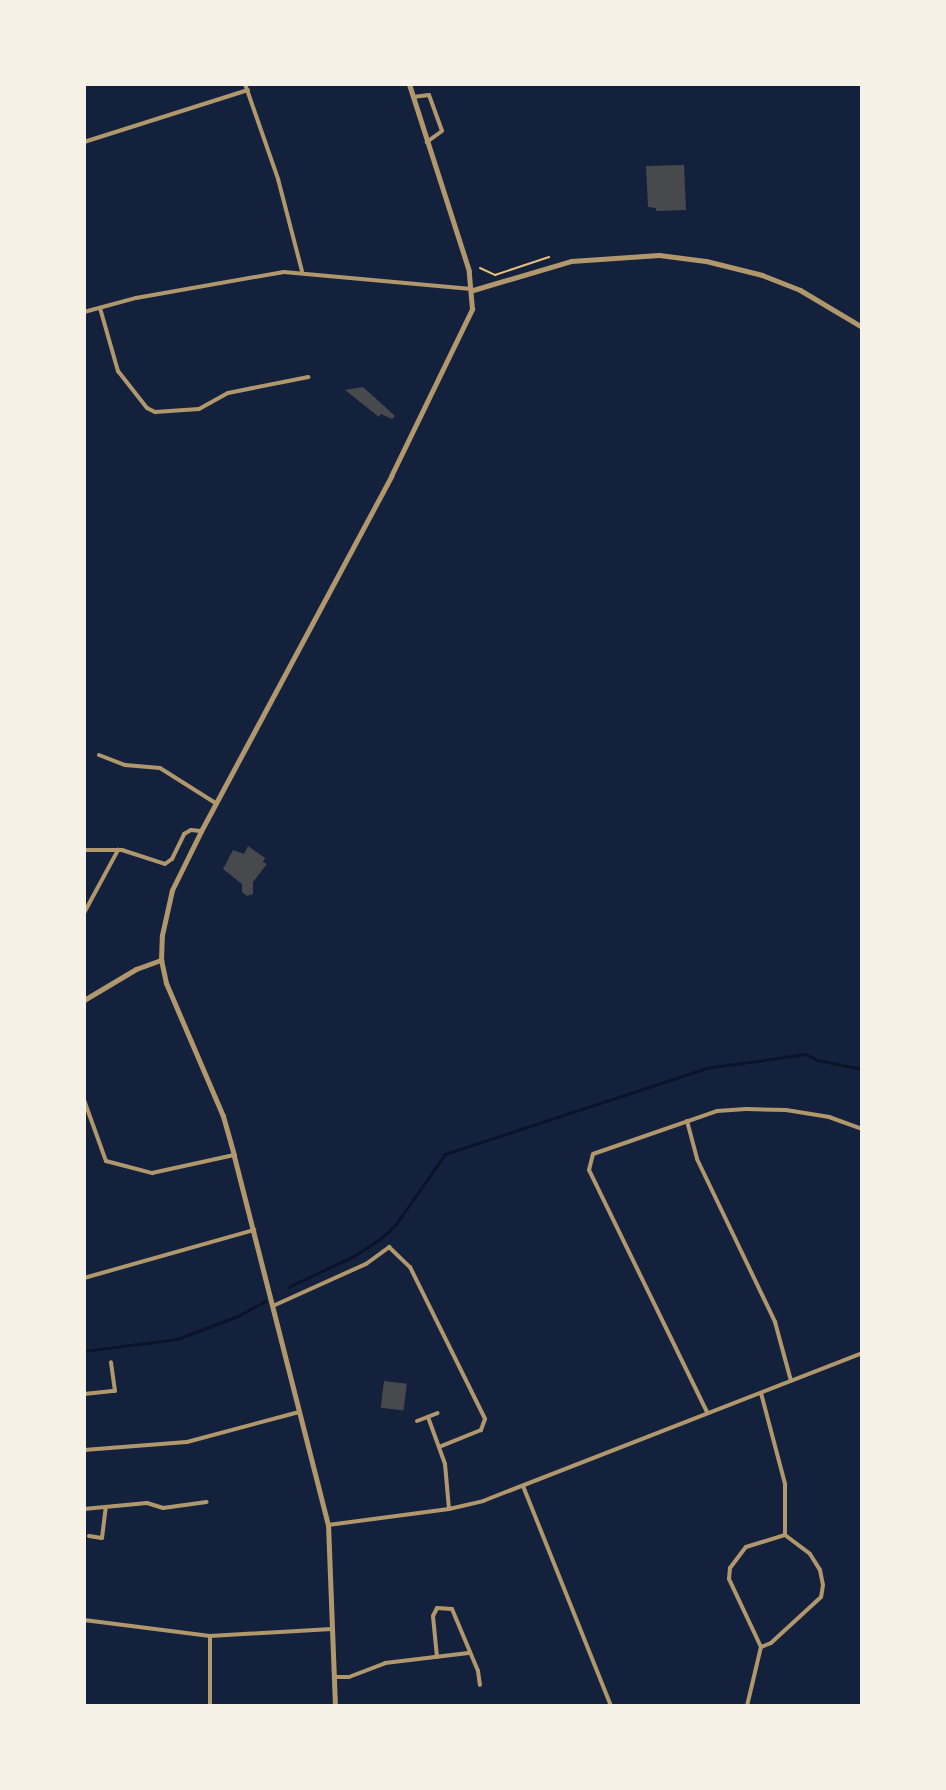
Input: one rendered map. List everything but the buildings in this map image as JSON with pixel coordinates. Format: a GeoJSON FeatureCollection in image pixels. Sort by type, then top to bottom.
{"type":"FeatureCollection","features":[{"type":"Feature","properties":{"kind":"street"},"geometry":{"type":"LineString","coordinates":[[245,84],[278,179],[302,271]]}},
{"type":"Feature","properties":{"kind":"street"},"geometry":{"type":"LineString","coordinates":[[335,1706],[328,1525],[275,1305],[223,1116],[166,983],[161,960],[165,914],[172,890],[420,418],[468,320],[473,290],[409,84]]}},
{"type":"Feature","properties":{"kind":"street"},"geometry":{"type":"LineString","coordinates":[[84,142],[248,90]]}},
{"type":"Feature","properties":{"kind":"street"},"geometry":{"type":"LineString","coordinates":[[413,97],[429,95],[442,131],[427,142]]}},
{"type":"Feature","properties":{"kind":"street"},"geometry":{"type":"LineString","coordinates":[[84,312],[176,290],[302,271],[387,283],[451,285],[473,290],[571,261],[659,255],[706,261],[762,275],[800,290],[862,327]]}},
{"type":"Feature","properties":{"kind":"street"},"geometry":{"type":"LineString","coordinates":[[100,308],[118,371],[147,408],[155,412],[199,409],[228,393],[308,377]]}},
{"type":"Feature","properties":{"kind":"street"},"geometry":{"type":"LineString","coordinates":[[289,381],[291,391]]}},
{"type":"Feature","properties":{"kind":"street"},"geometry":{"type":"LineString","coordinates":[[99,755],[125,765],[160,768],[217,804]]}},
{"type":"Feature","properties":{"kind":"street"},"geometry":{"type":"LineString","coordinates":[[84,850],[118,850],[165,864],[172,859],[184,834],[191,830],[201,831]]}},
{"type":"Feature","properties":{"kind":"street"},"geometry":{"type":"LineString","coordinates":[[84,913],[118,850]]}},
{"type":"Feature","properties":{"kind":"street"},"geometry":{"type":"LineString","coordinates":[[84,1000],[136,969],[161,960]]}},
{"type":"Feature","properties":{"kind":"street"},"geometry":{"type":"LineString","coordinates":[[84,1100],[106,1161],[152,1173],[234,1155]]}},
{"type":"Feature","properties":{"kind":"street"},"geometry":{"type":"LineString","coordinates":[[707,1412],[589,1170],[593,1154],[599,1149],[717,1111],[786,1110],[829,1117],[862,1129]]}},
{"type":"Feature","properties":{"kind":"street"},"geometry":{"type":"LineString","coordinates":[[687,1121],[697,1159],[775,1322],[791,1381]]}},
{"type":"Feature","properties":{"kind":"street"},"geometry":{"type":"LineString","coordinates":[[84,1278],[254,1230]]}},
{"type":"Feature","properties":{"kind":"street"},"geometry":{"type":"LineString","coordinates":[[275,1305],[366,1264],[389,1247],[410,1267],[485,1419],[481,1430],[439,1447]]}},
{"type":"Feature","properties":{"kind":"street"},"geometry":{"type":"LineString","coordinates":[[328,1525],[449,1509],[523,1486],[862,1353]]}},
{"type":"Feature","properties":{"kind":"street"},"geometry":{"type":"LineString","coordinates":[[84,1394],[115,1391],[111,1362]]}},
{"type":"Feature","properties":{"kind":"street"},"geometry":{"type":"LineString","coordinates":[[761,1393],[785,1484],[785,1535]]}},
{"type":"Feature","properties":{"kind":"street"},"geometry":{"type":"LineString","coordinates":[[84,1450],[187,1442],[301,1411]]}},
{"type":"Feature","properties":{"kind":"street"},"geometry":{"type":"LineString","coordinates":[[417,1421],[438,1413]]}},
{"type":"Feature","properties":{"kind":"street"},"geometry":{"type":"LineString","coordinates":[[428,1417],[445,1464],[449,1509]]}},
{"type":"Feature","properties":{"kind":"street"},"geometry":{"type":"LineString","coordinates":[[523,1486],[611,1706]]}},
{"type":"Feature","properties":{"kind":"street"},"geometry":{"type":"LineString","coordinates":[[84,1509],[147,1503],[163,1508],[207,1502]]}},
{"type":"Feature","properties":{"kind":"street"},"geometry":{"type":"LineString","coordinates":[[89,1536],[102,1538],[106,1507]]}},
{"type":"Feature","properties":{"kind":"street"},"geometry":{"type":"LineString","coordinates":[[747,1706],[761,1647],[729,1579],[730,1568],[746,1547],[785,1535]]}},
{"type":"Feature","properties":{"kind":"street"},"geometry":{"type":"LineString","coordinates":[[761,1647],[771,1643],[821,1597],[820,1570],[810,1554],[785,1535]]}},
{"type":"Feature","properties":{"kind":"street"},"geometry":{"type":"LineString","coordinates":[[437,1657],[433,1616],[437,1608],[452,1609],[480,1685]]}},
{"type":"Feature","properties":{"kind":"street"},"geometry":{"type":"LineString","coordinates":[[84,1620],[210,1636],[333,1629]]}},
{"type":"Feature","properties":{"kind":"street"},"geometry":{"type":"LineString","coordinates":[[210,1636],[210,1706]]}},
{"type":"Feature","properties":{"kind":"street"},"geometry":{"type":"LineString","coordinates":[[334,1677],[349,1677],[385,1663],[468,1653]]}},
{"type":"Feature","properties":{"kind":"path"},"geometry":{"type":"LineString","coordinates":[[480,268],[495,275],[549,257]]}},
{"type":"Feature","properties":{"kind":"waterway"},"geometry":{"type":"LineString","coordinates":[[288,1287],[354,1256],[380,1239],[396,1224],[445,1154],[706,1068],[806,1054],[817,1060],[862,1069]]}},
{"type":"Feature","properties":{"kind":"waterway"},"geometry":{"type":"LineString","coordinates":[[84,1351],[177,1339],[238,1316],[265,1301]]}}]}
